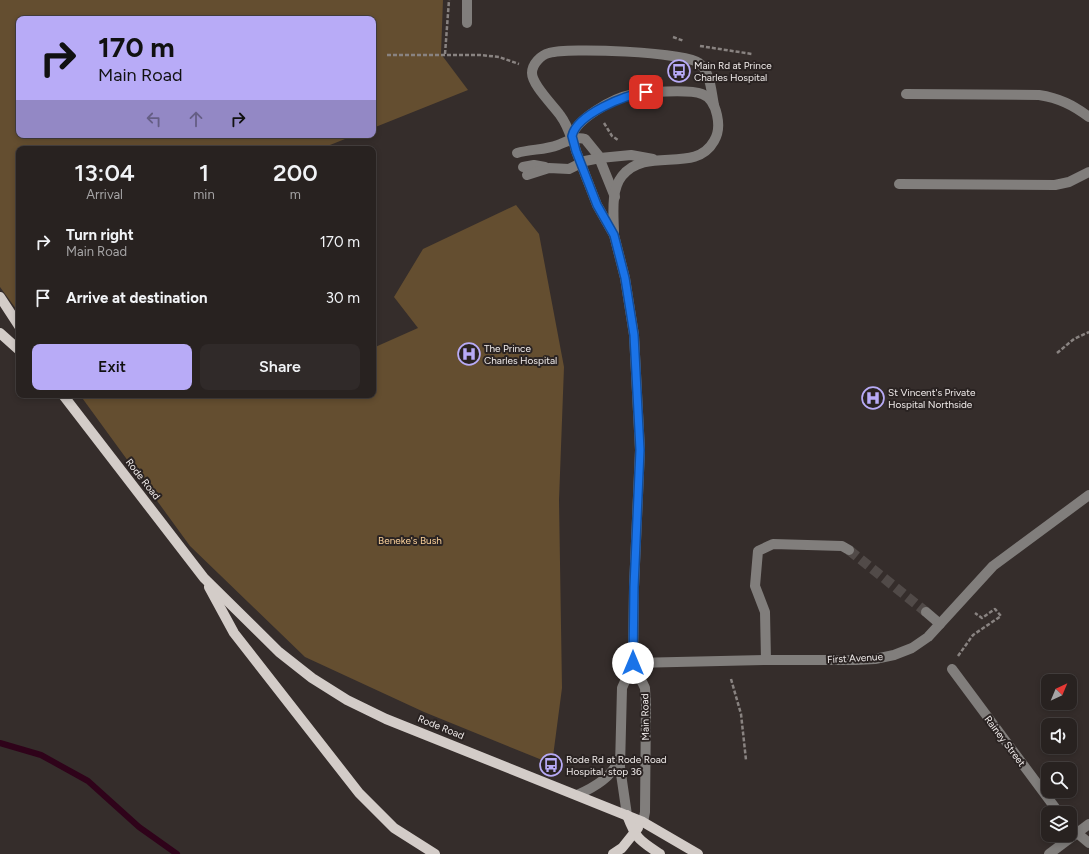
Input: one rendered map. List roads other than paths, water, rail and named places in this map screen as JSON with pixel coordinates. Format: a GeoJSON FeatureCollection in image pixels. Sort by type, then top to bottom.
{"type":"FeatureCollection","features":[{"type":"Feature","properties":{"kind":"main road"},"geometry":{"type":"LineString","coordinates":[[0,297],[16,321]]}},
{"type":"Feature","properties":{"kind":"main road"},"geometry":{"type":"LineString","coordinates":[[0,333],[16,347]]}},
{"type":"Feature","properties":{"kind":"main road","name":"Rode Road"},"geometry":{"type":"LineString","coordinates":[[65,398],[204,578],[278,652],[312,678],[347,700],[386,719],[577,794],[643,822],[698,854]]}},
{"type":"Feature","properties":{"kind":"main road","name":"Rode Road"},"geometry":{"type":"LineString","coordinates":[[204,578],[234,633],[359,793],[394,828],[436,854]]}},
{"type":"Feature","properties":{"kind":"main road"},"geometry":{"type":"LineString","coordinates":[[627,816],[634,834],[642,842],[660,854]]}},
{"type":"Feature","properties":{"kind":"main road"},"geometry":{"type":"LineString","coordinates":[[613,854],[634,834],[643,822]]}},
{"type":"Feature","properties":{"kind":"street"},"geometry":{"type":"LineString","coordinates":[[467,0],[467,23]]}},
{"type":"Feature","properties":{"kind":"street","name":"Main Road"},"geometry":{"type":"LineString","coordinates":[[614,235],[597,205],[561,116],[535,82],[532,75],[536,62],[543,56],[558,51],[623,52],[691,59],[705,69],[715,108],[718,130],[714,142],[708,149],[695,156],[686,159],[656,159],[643,162],[625,173],[618,184],[614,197],[614,235],[629,299],[637,367],[640,450],[634,587],[633,663],[622,688],[620,758],[627,816]]}},
{"type":"Feature","properties":{"kind":"street"},"geometry":{"type":"LineString","coordinates":[[572,140],[575,130],[596,111],[625,96],[651,92],[698,93],[710,99],[715,108]]}},
{"type":"Feature","properties":{"kind":"street"},"geometry":{"type":"LineString","coordinates":[[906,94],[1039,95],[1055,97],[1070,103],[1089,117]]}},
{"type":"Feature","properties":{"kind":"street"},"geometry":{"type":"LineString","coordinates":[[517,153],[534,148],[552,147],[581,138],[585,139],[589,142],[600,158],[614,197]]}},
{"type":"Feature","properties":{"kind":"street"},"geometry":{"type":"LineString","coordinates":[[525,171],[551,168],[569,168],[600,158],[636,155],[656,159]]}},
{"type":"Feature","properties":{"kind":"street"},"geometry":{"type":"LineString","coordinates":[[899,184],[1054,185],[1069,182],[1089,172]]}},
{"type":"Feature","properties":{"kind":"street","name":"First Avenue"},"geometry":{"type":"LineString","coordinates":[[633,663],[875,659],[894,655],[912,648],[928,637],[993,566],[1089,496]]}},
{"type":"Feature","properties":{"kind":"street"},"geometry":{"type":"LineString","coordinates":[[766,660],[765,612],[756,586],[758,551],[773,544],[842,546],[849,550]]}},
{"type":"Feature","properties":{"kind":"street"},"geometry":{"type":"LineString","coordinates":[[926,612],[940,624]]}},
{"type":"Feature","properties":{"kind":"street","name":"Main Road"},"geometry":{"type":"LineString","coordinates":[[633,663],[645,688],[645,812],[643,822]]}},
{"type":"Feature","properties":{"kind":"street","name":"Rainey Street"},"geometry":{"type":"LineString","coordinates":[[952,670],[1054,806]]}},
{"type":"Feature","properties":{"kind":"street"},"geometry":{"type":"LineString","coordinates":[[577,794],[605,780],[616,766],[620,758]]}},
{"type":"Feature","properties":{"kind":"street"},"geometry":{"type":"LineString","coordinates":[[1077,828],[1089,824]]}},
{"type":"Feature","properties":{"kind":"street"},"geometry":{"type":"LineString","coordinates":[[1077,834],[1089,844]]}},
{"type":"Feature","properties":{"kind":"street"},"geometry":{"type":"LineString","coordinates":[[1049,854],[1061,842]]}},
{"type":"Feature","properties":{"kind":"waterway"},"geometry":{"type":"LineString","coordinates":[[0,743],[41,755],[88,781],[139,827],[177,854]]}},
{"type":"Feature","properties":{"kind":"tunnel"},"geometry":{"type":"LineString","coordinates":[[849,550],[926,612]]}},
{"type":"Feature","properties":{"kind":"place","name":"Main Rd at Prince Charles Hospital"},"geometry":{"type":"Point","coordinates":[679,71]}},
{"type":"Feature","properties":{"kind":"place","name":"The Prince Charles Hospital"},"geometry":{"type":"Point","coordinates":[469,354]}},
{"type":"Feature","properties":{"kind":"place","name":"St Vincent's Private Hospital Northside"},"geometry":{"type":"Point","coordinates":[873,398]}},
{"type":"Feature","properties":{"kind":"place","name":"Rode Rd at Rode Road Hospital, stop 36"},"geometry":{"type":"Point","coordinates":[551,765]}},
{"type":"Feature","properties":{"kind":"park label","name":"Beneke's Bush"},"geometry":{"type":"Point","coordinates":[410,540]}}]}
